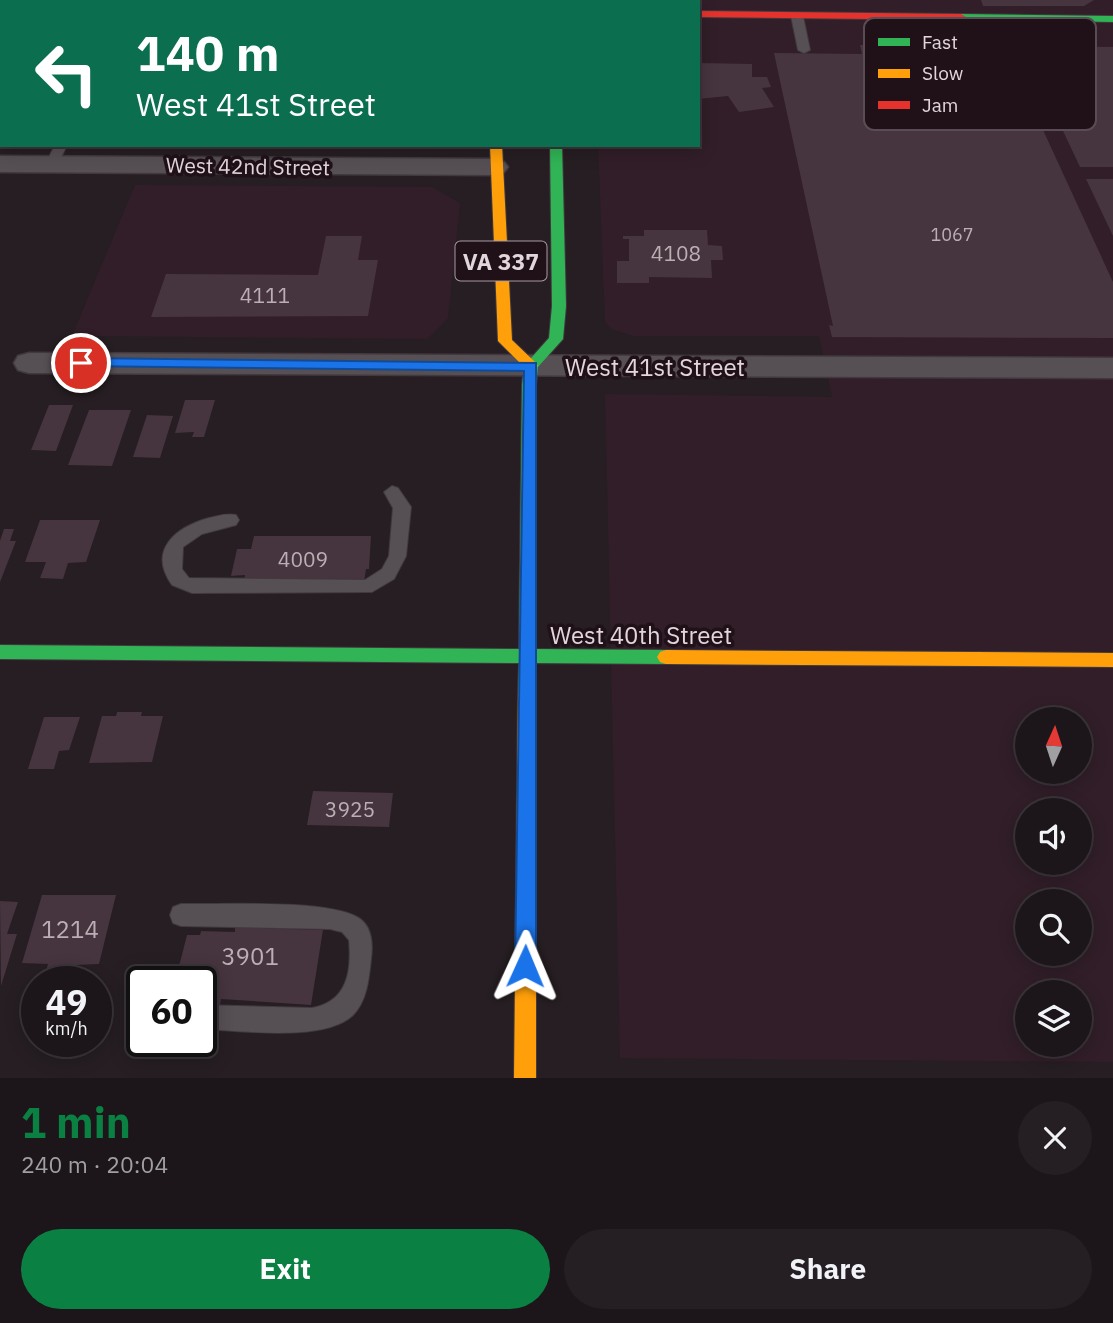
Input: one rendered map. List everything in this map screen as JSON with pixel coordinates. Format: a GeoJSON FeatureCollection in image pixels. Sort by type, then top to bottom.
{"type":"FeatureCollection","features":[{"type":"Feature","properties":{"kind":"street"},"geometry":{"type":"LineString","coordinates":[[700,15],[800,28],[864,27]]}},
{"type":"Feature","properties":{"kind":"street","name":"VA 337"},"geometry":{"type":"LineString","coordinates":[[496,156],[505,341],[531,366],[556,339],[559,306],[556,147]]}},
{"type":"Feature","properties":{"kind":"street","name":"West 42nd Street"},"geometry":{"type":"LineString","coordinates":[[0,164],[56,155],[496,156]]}},
{"type":"Feature","properties":{"kind":"street","name":"West 41st Street"},"geometry":{"type":"LineString","coordinates":[[29,363],[1113,368]]}},
{"type":"Feature","properties":{"kind":"street"},"geometry":{"type":"LineString","coordinates":[[525,1078],[531,366]]}},
{"type":"Feature","properties":{"kind":"street","name":"West 40th Street"},"geometry":{"type":"LineString","coordinates":[[0,652],[1113,660]]}},
{"type":"Feature","properties":{"kind":"lane"},"geometry":{"type":"LineString","coordinates":[[800,28],[804,50]]}},
{"type":"Feature","properties":{"kind":"lane"},"geometry":{"type":"LineString","coordinates":[[230,520],[190,532],[179,540],[171,563],[174,575],[184,584],[366,587],[390,576],[395,567],[402,507],[392,492]]}},
{"type":"Feature","properties":{"kind":"lane"},"geometry":{"type":"LineString","coordinates":[[181,915],[330,918],[348,924],[359,933],[361,947],[358,982],[344,1009],[329,1018],[217,1017]]}},
{"type":"Feature","properties":{"kind":"shaded area"},"geometry":{"type":"Polygon","coordinates":[[[700,0],[1113,0],[1113,1062],[620,1058],[605,394],[832,397],[819,336],[633,336],[611,329],[605,322],[598,147],[700,147],[700,0]]]}},
{"type":"Feature","properties":{"kind":"shaded area"},"geometry":{"type":"Polygon","coordinates":[[[135,185],[432,187],[460,203],[448,318],[427,339],[72,336],[135,185]]]}},
{"type":"Feature","properties":{"kind":"building"},"geometry":{"type":"Polygon","coordinates":[[[981,0],[1094,0],[1084,6],[983,6],[981,0]]]}},
{"type":"Feature","properties":{"kind":"building"},"geometry":{"type":"Polygon","coordinates":[[[860,45],[864,45],[864,130],[1043,130],[1113,282],[1113,338],[832,337],[829,325],[833,326],[774,53],[862,54],[860,45]]]}},
{"type":"Feature","properties":{"kind":"building"},"geometry":{"type":"Polygon","coordinates":[[[1096,47],[1113,47],[1113,167],[1080,167],[1063,130],[1096,130],[1096,47]]]}},
{"type":"Feature","properties":{"kind":"building"},"geometry":{"type":"Polygon","coordinates":[[[700,63],[752,64],[752,77],[767,77],[771,87],[762,88],[774,107],[739,112],[728,96],[700,99],[700,63]]]}},
{"type":"Feature","properties":{"kind":"building"},"geometry":{"type":"Polygon","coordinates":[[[1086,179],[1113,179],[1113,236],[1086,179]]]}},
{"type":"Feature","properties":{"kind":"building"},"geometry":{"type":"Polygon","coordinates":[[[644,230],[707,230],[708,245],[722,246],[723,260],[711,260],[712,278],[649,277],[649,283],[617,283],[617,261],[629,261],[629,239],[623,239],[623,236],[644,236],[644,230]]]}},
{"type":"Feature","properties":{"kind":"building"},"geometry":{"type":"Polygon","coordinates":[[[326,236],[362,236],[358,260],[378,260],[368,316],[151,317],[166,274],[318,275],[326,236]]]}},
{"type":"Feature","properties":{"kind":"building"},"geometry":{"type":"Polygon","coordinates":[[[185,400],[215,400],[204,437],[192,437],[194,432],[175,433],[185,400]]]}},
{"type":"Feature","properties":{"kind":"building"},"geometry":{"type":"Polygon","coordinates":[[[49,405],[73,405],[56,451],[31,450],[49,405]]]}},
{"type":"Feature","properties":{"kind":"building"},"geometry":{"type":"Polygon","coordinates":[[[89,410],[131,410],[112,466],[68,465],[89,410]]]}},
{"type":"Feature","properties":{"kind":"building"},"geometry":{"type":"Polygon","coordinates":[[[147,415],[173,416],[160,458],[133,457],[147,415]]]}},
{"type":"Feature","properties":{"kind":"building"},"geometry":{"type":"Polygon","coordinates":[[[40,520],[100,520],[86,562],[68,563],[63,579],[40,578],[46,562],[25,562],[40,520]]]}},
{"type":"Feature","properties":{"kind":"building"},"geometry":{"type":"Polygon","coordinates":[[[4,529],[14,529],[10,541],[16,541],[0,582],[0,541],[4,529]]]}},
{"type":"Feature","properties":{"kind":"building"},"geometry":{"type":"Polygon","coordinates":[[[254,536],[371,536],[369,569],[366,569],[364,582],[244,583],[245,575],[231,576],[237,549],[251,549],[254,536]]]}},
{"type":"Feature","properties":{"kind":"building"},"geometry":{"type":"Polygon","coordinates":[[[117,712],[142,712],[141,716],[163,716],[152,762],[89,763],[102,716],[116,716],[117,712]]]}},
{"type":"Feature","properties":{"kind":"building"},"geometry":{"type":"Polygon","coordinates":[[[44,717],[80,717],[69,750],[59,751],[54,769],[28,769],[44,717]]]}},
{"type":"Feature","properties":{"kind":"building"},"geometry":{"type":"Polygon","coordinates":[[[313,791],[393,793],[389,827],[307,825],[313,791]]]}},
{"type":"Feature","properties":{"kind":"building"},"geometry":{"type":"Polygon","coordinates":[[[42,895],[116,895],[99,964],[47,966],[22,963],[42,895]]]}},
{"type":"Feature","properties":{"kind":"building"},"geometry":{"type":"Polygon","coordinates":[[[0,901],[18,902],[7,934],[17,934],[1,986],[0,901]]]}},
{"type":"Feature","properties":{"kind":"building"},"geometry":{"type":"Polygon","coordinates":[[[235,927],[323,930],[311,1005],[221,999],[220,1005],[217,1005],[217,966],[179,966],[187,935],[200,935],[201,931],[235,932],[235,927]]]}},
{"type":"Feature","properties":{"kind":"traffic: fast"},"geometry":{"type":"LineString","coordinates":[[961,17],[1037,18]]}},
{"type":"Feature","properties":{"kind":"traffic: fast"},"geometry":{"type":"LineString","coordinates":[[1096,19],[1113,19]]}},
{"type":"Feature","properties":{"kind":"traffic: fast"},"geometry":{"type":"LineString","coordinates":[[527,695],[529,385],[531,366],[556,339],[559,306],[556,147]]}},
{"type":"Feature","properties":{"kind":"traffic: fast"},"geometry":{"type":"LineString","coordinates":[[0,652],[666,657]]}},
{"type":"Feature","properties":{"kind":"traffic: slow"},"geometry":{"type":"LineString","coordinates":[[496,147],[505,341],[531,366]]}},
{"type":"Feature","properties":{"kind":"traffic: slow"},"geometry":{"type":"LineString","coordinates":[[666,657],[1113,660]]}},
{"type":"Feature","properties":{"kind":"traffic: slow"},"geometry":{"type":"LineString","coordinates":[[525,1078],[527,695]]}},
{"type":"Feature","properties":{"kind":"traffic: jam"},"geometry":{"type":"LineString","coordinates":[[700,14],[961,17]]}},
{"type":"Feature","properties":{"kind":"route"},"geometry":{"type":"LineString","coordinates":[[81,363],[531,366],[525,966]]}}]}
